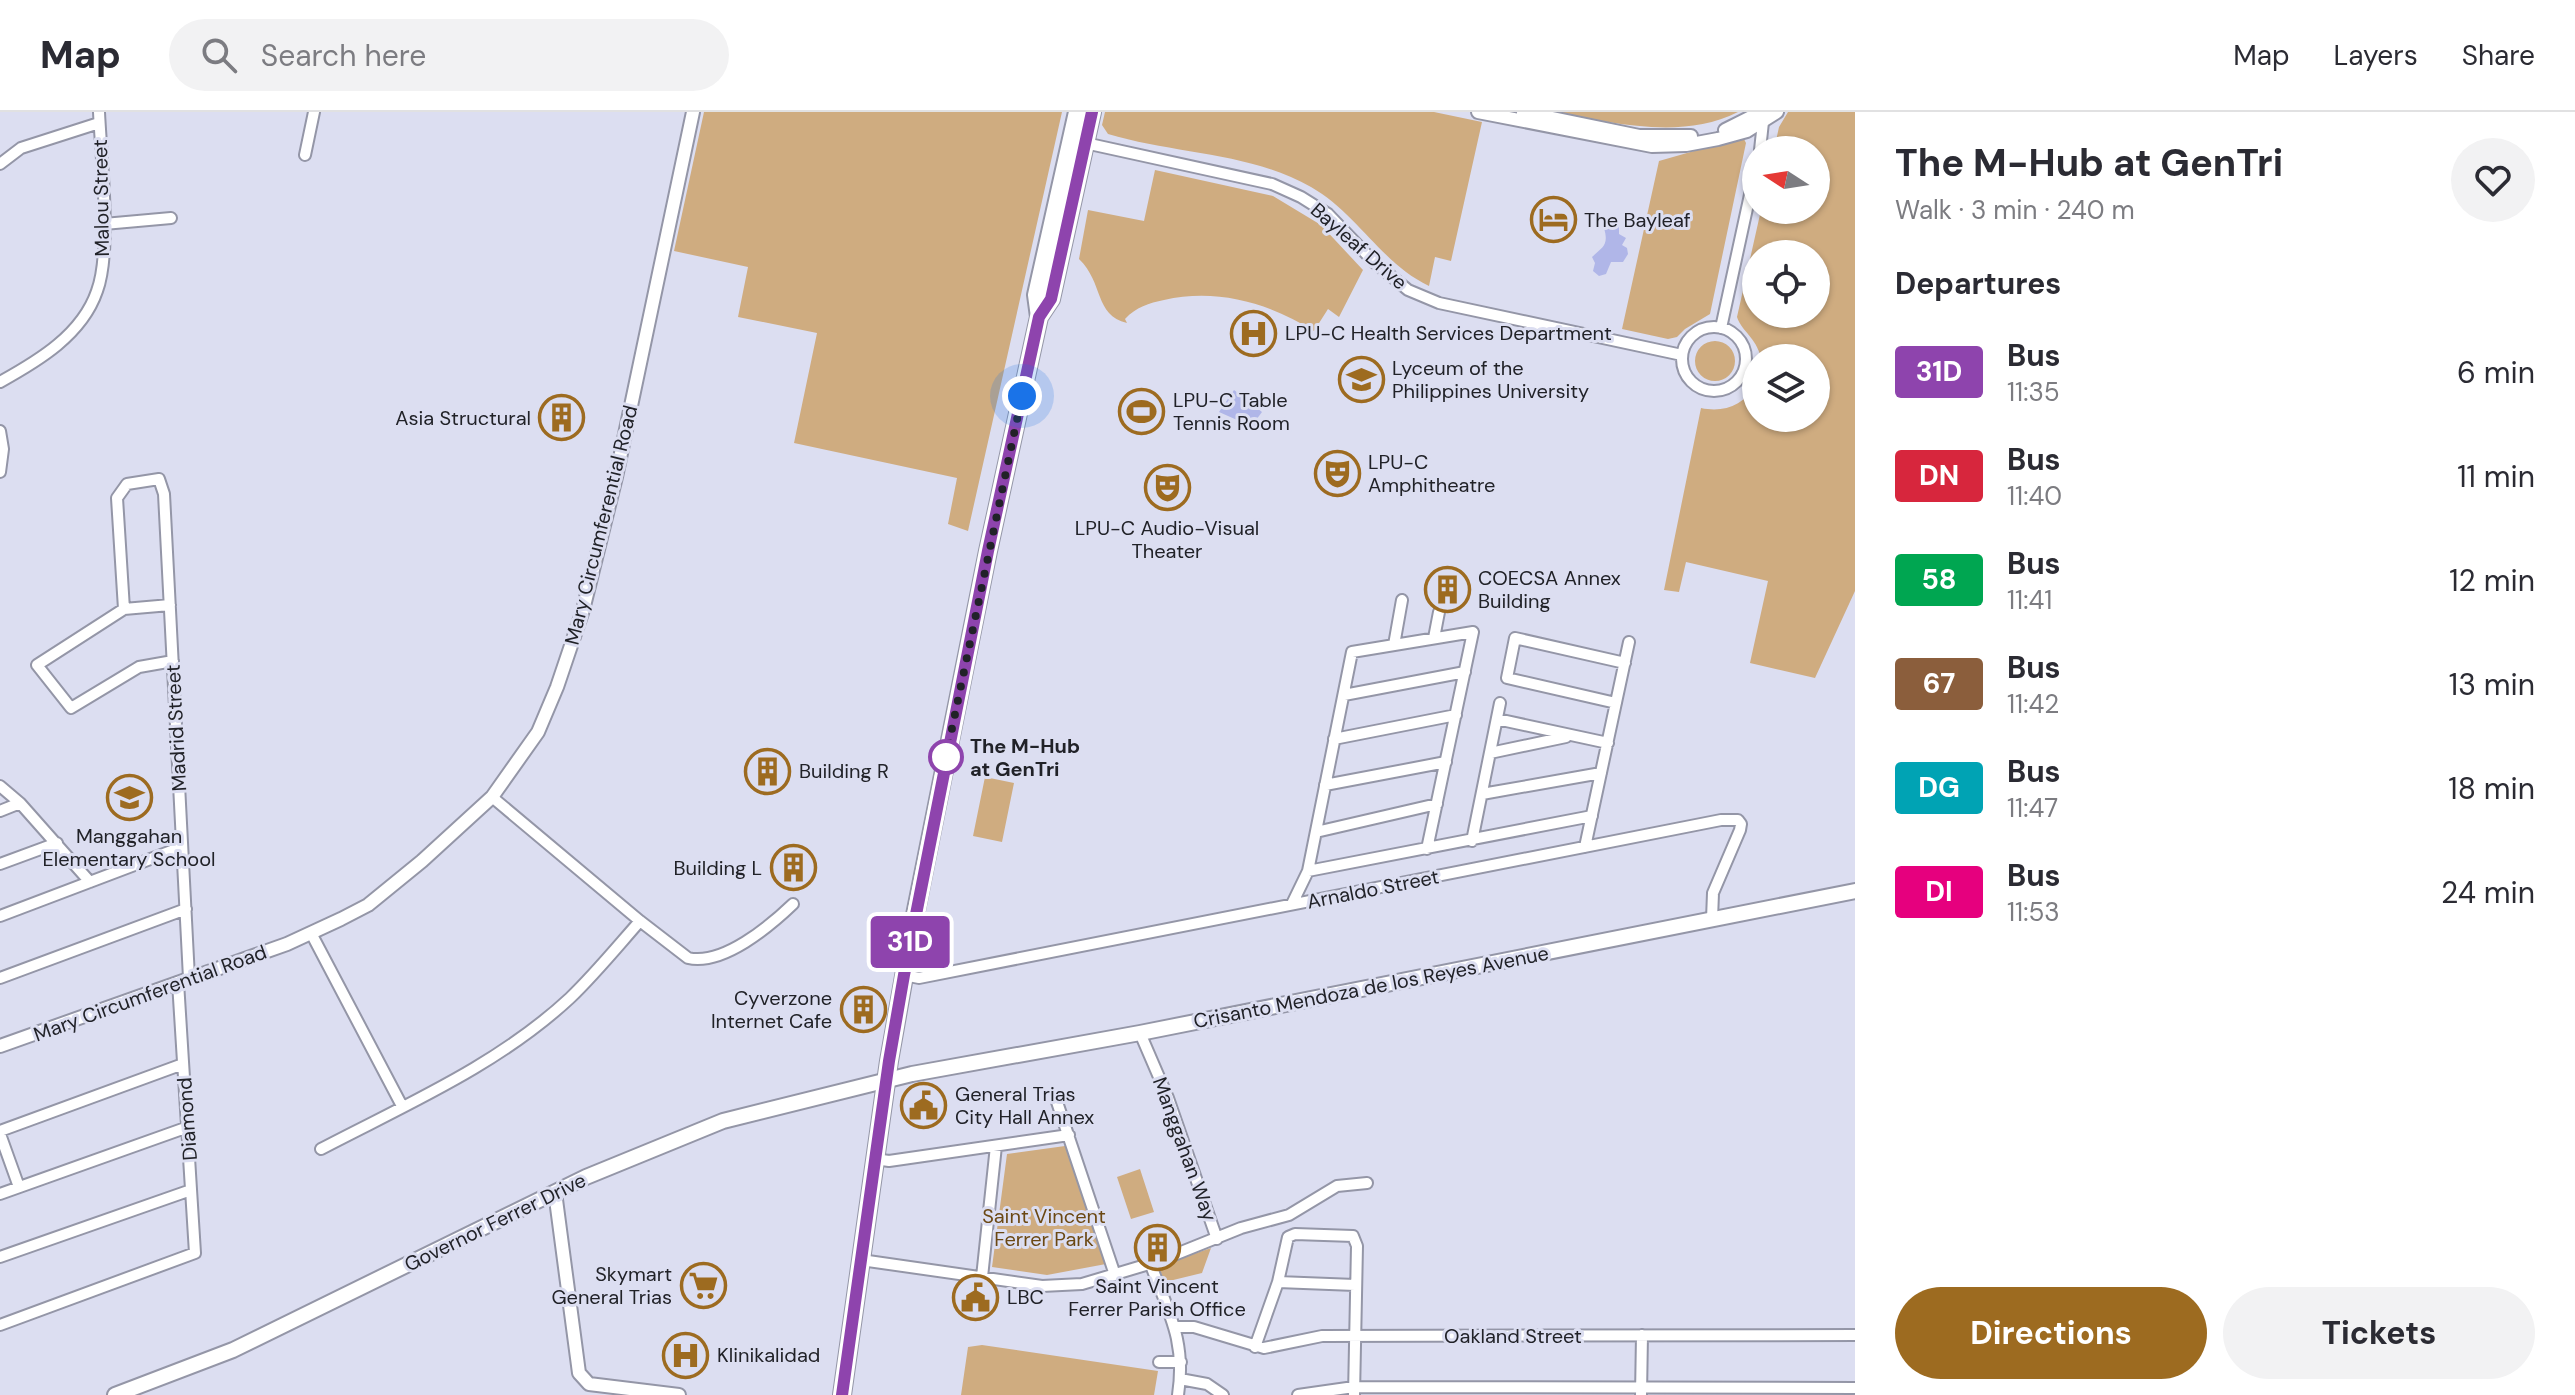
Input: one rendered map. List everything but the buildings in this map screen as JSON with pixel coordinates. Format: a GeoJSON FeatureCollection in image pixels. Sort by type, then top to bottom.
{"type":"FeatureCollection","features":[{"type":"Feature","properties":{"kind":"main road"},"geometry":{"type":"LineString","coordinates":[[842,1395],[904,975],[985,567],[1039,317],[1036,295],[1077,112]]}},
{"type":"Feature","properties":{"kind":"main road"},"geometry":{"type":"LineString","coordinates":[[1039,317],[1051,299],[1092,112]]}},
{"type":"Feature","properties":{"kind":"main road","name":"Crisanto Mendoza de los Reyes Avenue"},"geometry":{"type":"LineString","coordinates":[[886,1081],[1855,891]]}},
{"type":"Feature","properties":{"kind":"main road","name":"Governor Ferrer Drive"},"geometry":{"type":"LineString","coordinates":[[115,1395],[233,1350],[618,1162],[723,1121],[886,1081]]}},
{"type":"Feature","properties":{"kind":"street"},"geometry":{"type":"LineString","coordinates":[[305,155],[314,112]]}},
{"type":"Feature","properties":{"kind":"street","name":"Mary Circumferential Road"},"geometry":{"type":"LineString","coordinates":[[0,1046],[263,953],[368,905],[492,797],[538,732],[583,610],[616,477],[693,112]]}},
{"type":"Feature","properties":{"kind":"street"},"geometry":{"type":"LineString","coordinates":[[1478,112],[1652,146],[1686,145],[1718,139],[1747,131],[1761,116]]}},
{"type":"Feature","properties":{"kind":"street"},"geometry":{"type":"LineString","coordinates":[[1523,112],[1651,138],[1716,132],[1777,112]]}},
{"type":"Feature","properties":{"kind":"street"},"geometry":{"type":"LineString","coordinates":[[1760,136],[1761,116]]}},
{"type":"Feature","properties":{"kind":"street"},"geometry":{"type":"LineString","coordinates":[[0,164],[21,148],[99,117]]}},
{"type":"Feature","properties":{"kind":"street","name":"Malou Street"},"geometry":{"type":"LineString","coordinates":[[0,382],[35,363],[69,335],[98,291],[104,224],[99,117]]}},
{"type":"Feature","properties":{"kind":"street","name":"Bayleaf Drive"},"geometry":{"type":"LineString","coordinates":[[1085,143],[1286,189],[1328,214],[1374,262],[1408,290],[1439,303],[1682,355]]}},
{"type":"Feature","properties":{"kind":"street"},"geometry":{"type":"LineString","coordinates":[[104,224],[171,218]]}},
{"type":"Feature","properties":{"kind":"street"},"geometry":{"type":"LineString","coordinates":[[1721,328],[1744,224]]}},
{"type":"Feature","properties":{"kind":"street"},"geometry":{"type":"LineString","coordinates":[[1711,327],[1721,328],[1738,338],[1746,356],[1742,375],[1732,386],[1718,391],[1699,388],[1686,374],[1682,355],[1686,344],[1696,333],[1711,327]]}},
{"type":"Feature","properties":{"kind":"street"},"geometry":{"type":"LineString","coordinates":[[0,431],[3,449],[0,472]]}},
{"type":"Feature","properties":{"kind":"street","name":"Madrid Street"},"geometry":{"type":"LineString","coordinates":[[124,609],[117,498],[127,484],[159,479],[164,494],[186,909],[184,980]]}},
{"type":"Feature","properties":{"kind":"street"},"geometry":{"type":"LineString","coordinates":[[1394,645],[1402,600]]}},
{"type":"Feature","properties":{"kind":"street"},"geometry":{"type":"LineString","coordinates":[[170,605],[124,609],[37,665],[71,708],[139,667],[173,661]]}},
{"type":"Feature","properties":{"kind":"street"},"geometry":{"type":"LineString","coordinates":[[1434,638],[1439,612]]}},
{"type":"Feature","properties":{"kind":"street"},"geometry":{"type":"LineString","coordinates":[[1292,904],[1308,871],[1352,652],[1473,632],[1427,849]]}},
{"type":"Feature","properties":{"kind":"street"},"geometry":{"type":"LineString","coordinates":[[1616,703],[1507,678],[1515,638],[1625,663]]}},
{"type":"Feature","properties":{"kind":"street"},"geometry":{"type":"LineString","coordinates":[[1585,847],[1629,642]]}},
{"type":"Feature","properties":{"kind":"street"},"geometry":{"type":"LineString","coordinates":[[1344,695],[1465,672]]}},
{"type":"Feature","properties":{"kind":"street"},"geometry":{"type":"LineString","coordinates":[[1472,841],[1500,703]]}},
{"type":"Feature","properties":{"kind":"street"},"geometry":{"type":"LineString","coordinates":[[1334,739],[1456,715]]}},
{"type":"Feature","properties":{"kind":"street"},"geometry":{"type":"LineString","coordinates":[[1497,719],[1608,743]]}},
{"type":"Feature","properties":{"kind":"street"},"geometry":{"type":"LineString","coordinates":[[1490,753],[1573,735]]}},
{"type":"Feature","properties":{"kind":"street"},"geometry":{"type":"LineString","coordinates":[[1325,785],[1446,762]]}},
{"type":"Feature","properties":{"kind":"street"},"geometry":{"type":"LineString","coordinates":[[1482,794],[1601,773]]}},
{"type":"Feature","properties":{"kind":"street"},"geometry":{"type":"LineString","coordinates":[[0,786],[20,803],[90,882]]}},
{"type":"Feature","properties":{"kind":"street"},"geometry":{"type":"LineString","coordinates":[[492,797],[688,958],[698,960],[723,952],[765,930],[793,904]]}},
{"type":"Feature","properties":{"kind":"street"},"geometry":{"type":"LineString","coordinates":[[0,811],[20,803]]}},
{"type":"Feature","properties":{"kind":"street"},"geometry":{"type":"LineString","coordinates":[[1316,832],[1437,804]]}},
{"type":"Feature","properties":{"kind":"street"},"geometry":{"type":"LineString","coordinates":[[1308,871],[1592,816]]}},
{"type":"Feature","properties":{"kind":"street","name":"Arnaldo Street"},"geometry":{"type":"LineString","coordinates":[[904,975],[919,978],[1721,820],[1738,820],[1740,830],[1713,893],[1712,919]]}},
{"type":"Feature","properties":{"kind":"street"},"geometry":{"type":"LineString","coordinates":[[0,864],[57,843]]}},
{"type":"Feature","properties":{"kind":"street"},"geometry":{"type":"LineString","coordinates":[[0,916],[182,847]]}},
{"type":"Feature","properties":{"kind":"street"},"geometry":{"type":"LineString","coordinates":[[0,978],[186,909]]}},
{"type":"Feature","properties":{"kind":"street"},"geometry":{"type":"LineString","coordinates":[[321,1149],[456,1080],[526,1033],[569,998],[640,921]]}},
{"type":"Feature","properties":{"kind":"street"},"geometry":{"type":"LineString","coordinates":[[311,933],[402,1106]]}},
{"type":"Feature","properties":{"kind":"street","name":"Diamond"},"geometry":{"type":"LineString","coordinates":[[0,1325],[193,1255],[183,1064],[184,980]]}},
{"type":"Feature","properties":{"kind":"street","name":"Manggahan Way"},"geometry":{"type":"LineString","coordinates":[[861,1260],[1042,1286],[1082,1284],[1217,1239],[1168,1098],[1140,1033]]}},
{"type":"Feature","properties":{"kind":"street"},"geometry":{"type":"LineString","coordinates":[[19,1187],[0,1132],[183,1064]]}},
{"type":"Feature","properties":{"kind":"street"},"geometry":{"type":"LineString","coordinates":[[1056,1099],[1115,1275]]}},
{"type":"Feature","properties":{"kind":"street"},"geometry":{"type":"LineString","coordinates":[[0,1194],[188,1127]]}},
{"type":"Feature","properties":{"kind":"street"},"geometry":{"type":"LineString","coordinates":[[875,1159],[889,1161],[1069,1135]]}},
{"type":"Feature","properties":{"kind":"street"},"geometry":{"type":"LineString","coordinates":[[982,1277],[996,1146]]}},
{"type":"Feature","properties":{"kind":"street"},"geometry":{"type":"LineString","coordinates":[[1217,1239],[1241,1228],[1289,1215],[1337,1186],[1367,1183]]}},
{"type":"Feature","properties":{"kind":"street"},"geometry":{"type":"LineString","coordinates":[[0,1257],[191,1190]]}},
{"type":"Feature","properties":{"kind":"street"},"geometry":{"type":"LineString","coordinates":[[555,1192],[579,1373],[583,1380],[589,1384],[679,1395]]}},
{"type":"Feature","properties":{"kind":"street"},"geometry":{"type":"LineString","coordinates":[[1255,1347],[1278,1282],[1286,1241],[1291,1234],[1353,1236],[1357,1246],[1354,1391]]}},
{"type":"Feature","properties":{"kind":"street"},"geometry":{"type":"LineString","coordinates":[[1152,1268],[1179,1338],[1181,1362],[1178,1395]]}},
{"type":"Feature","properties":{"kind":"street"},"geometry":{"type":"LineString","coordinates":[[1278,1282],[1355,1285]]}},
{"type":"Feature","properties":{"kind":"street","name":"Oakland Street"},"geometry":{"type":"LineString","coordinates":[[1175,1327],[1194,1327],[1264,1348],[1322,1336],[1855,1335]]}},
{"type":"Feature","properties":{"kind":"street"},"geometry":{"type":"LineString","coordinates":[[1641,1391],[1642,1335]]}},
{"type":"Feature","properties":{"kind":"street"},"geometry":{"type":"LineString","coordinates":[[1159,1362],[1181,1362]]}},
{"type":"Feature","properties":{"kind":"street"},"geometry":{"type":"LineString","coordinates":[[1180,1379],[1207,1384],[1223,1395]]}},
{"type":"Feature","properties":{"kind":"street"},"geometry":{"type":"LineString","coordinates":[[1298,1395],[1354,1391],[1840,1392],[1855,1388]]}},
{"type":"Feature","properties":{"kind":"green space"},"geometry":{"type":"Polygon","coordinates":[[[704,112],[1062,112],[968,531],[948,524],[957,478],[794,443],[817,333],[738,317],[748,267],[674,251],[704,112]]]}},
{"type":"Feature","properties":{"kind":"green space"},"geometry":{"type":"Polygon","coordinates":[[[1105,112],[1434,112],[1482,122],[1451,261],[1435,257],[1429,286],[1397,264],[1342,210],[1311,187],[1287,175],[1237,160],[1108,134],[1102,125],[1105,112]]]}},
{"type":"Feature","properties":{"kind":"green space"},"geometry":{"type":"Polygon","coordinates":[[[1552,112],[1738,112],[1693,126],[1646,127],[1552,112]]]}},
{"type":"Feature","properties":{"kind":"green space"},"geometry":{"type":"Polygon","coordinates":[[[1788,112],[1855,112],[1855,591],[1815,678],[1750,663],[1768,581],[1686,562],[1679,592],[1664,590],[1701,408],[1725,408],[1742,400],[1742,432],[1830,432],[1830,344],[1755,344],[1743,328],[1830,328],[1830,240],[1754,240],[1758,224],[1830,224],[1830,136],[1777,136],[1788,112]]]}},
{"type":"Feature","properties":{"kind":"green space"},"geometry":{"type":"Polygon","coordinates":[[[1742,137],[1742,162],[1710,314],[1677,337],[1668,339],[1622,329],[1659,161],[1742,137]]]}},
{"type":"Feature","properties":{"kind":"green space"},"geometry":{"type":"Polygon","coordinates":[[[1155,170],[1273,196],[1321,225],[1363,270],[1339,317],[1328,309],[1314,331],[1279,313],[1242,300],[1203,296],[1148,304],[1129,315],[1125,319],[1127,323],[1116,319],[1104,306],[1087,268],[1079,259],[1088,210],[1144,221],[1155,170]]]}},
{"type":"Feature","properties":{"kind":"green space"},"geometry":{"type":"Polygon","coordinates":[[[1742,295],[1742,327],[1737,317],[1742,295]]]}},
{"type":"Feature","properties":{"kind":"green space"},"geometry":{"type":"Polygon","coordinates":[[[1715,341],[1729,347],[1735,361],[1729,375],[1715,381],[1701,375],[1695,361],[1701,347],[1715,341]]]}},
{"type":"Feature","properties":{"kind":"green space"},"geometry":{"type":"Polygon","coordinates":[[[985,777],[1014,783],[1002,842],[973,836],[985,777]]]}},
{"type":"Feature","properties":{"kind":"green space","name":"Saint Vincent Ferrer Park"},"geometry":{"type":"Polygon","coordinates":[[[1065,1146],[1106,1264],[1047,1275],[992,1267],[1007,1154],[1065,1146]]]}},
{"type":"Feature","properties":{"kind":"green space"},"geometry":{"type":"Polygon","coordinates":[[[1140,1169],[1154,1212],[1131,1219],[1117,1177],[1140,1169]]]}},
{"type":"Feature","properties":{"kind":"green space"},"geometry":{"type":"Polygon","coordinates":[[[1211,1248],[1202,1273],[1165,1282],[1158,1266],[1211,1248]]]}},
{"type":"Feature","properties":{"kind":"green space"},"geometry":{"type":"Polygon","coordinates":[[[982,1345],[1158,1371],[1154,1395],[961,1395],[968,1347],[982,1345]]]}},
{"type":"Feature","properties":{"kind":"water"},"geometry":{"type":"Polygon","coordinates":[[[1609,221],[1619,223],[1619,234],[1626,238],[1622,245],[1627,248],[1628,254],[1623,262],[1611,262],[1606,274],[1599,276],[1593,271],[1595,263],[1592,257],[1604,245],[1604,228],[1609,221]]]}},
{"type":"Feature","properties":{"kind":"water"},"geometry":{"type":"Polygon","coordinates":[[[1234,390],[1262,412],[1256,420],[1260,423],[1264,419],[1267,423],[1262,431],[1219,412],[1234,390]]]}},
{"type":"Feature","properties":{"kind":"bus line","name":"31D"},"geometry":{"type":"LineString","coordinates":[[842,1395],[889,1061],[914,920],[1011,444],[1039,317],[1051,299],[1092,112]]}},
{"type":"Feature","properties":{"kind":"place","name":"The Bayleaf"},"geometry":{"type":"Point","coordinates":[1553,220]}},
{"type":"Feature","properties":{"kind":"place","name":"LPU-C Health Services Department"},"geometry":{"type":"Point","coordinates":[1254,333]}},
{"type":"Feature","properties":{"kind":"place","name":"Lyceum of the Philippines University"},"geometry":{"type":"Point","coordinates":[1361,380]}},
{"type":"Feature","properties":{"kind":"place","name":"LPU-C Table Tennis Room"},"geometry":{"type":"Point","coordinates":[1142,412]}},
{"type":"Feature","properties":{"kind":"place","name":"Asia Structural"},"geometry":{"type":"Point","coordinates":[562,418]}},
{"type":"Feature","properties":{"kind":"place","name":"LPU-C Amphitheatre"},"geometry":{"type":"Point","coordinates":[1337,474]}},
{"type":"Feature","properties":{"kind":"place","name":"LPU-C Audio-Visual Theater"},"geometry":{"type":"Point","coordinates":[1167,488]}},
{"type":"Feature","properties":{"kind":"place","name":"COECSA Annex Building"},"geometry":{"type":"Point","coordinates":[1447,589]}},
{"type":"Feature","properties":{"kind":"place","name":"The M-Hub at GenTri"},"geometry":{"type":"Point","coordinates":[946,757]}},
{"type":"Feature","properties":{"kind":"place","name":"Building R"},"geometry":{"type":"Point","coordinates":[768,771]}},
{"type":"Feature","properties":{"kind":"place","name":"Manggahan Elementary School"},"geometry":{"type":"Point","coordinates":[129,797]}},
{"type":"Feature","properties":{"kind":"place","name":"Building L"},"geometry":{"type":"Point","coordinates":[793,868]}},
{"type":"Feature","properties":{"kind":"place","name":"Cyverzone Internet Cafe"},"geometry":{"type":"Point","coordinates":[863,1009]}},
{"type":"Feature","properties":{"kind":"place","name":"General Trias City Hall Annex"},"geometry":{"type":"Point","coordinates":[924,1105]}},
{"type":"Feature","properties":{"kind":"place","name":"Saint Vincent Ferrer Parish Office"},"geometry":{"type":"Point","coordinates":[1157,1247]}},
{"type":"Feature","properties":{"kind":"place","name":"Skymart General Trias"},"geometry":{"type":"Point","coordinates":[703,1286]}},
{"type":"Feature","properties":{"kind":"place","name":"LBC"},"geometry":{"type":"Point","coordinates":[976,1297]}},
{"type":"Feature","properties":{"kind":"place","name":"Klinikalidad"},"geometry":{"type":"Point","coordinates":[686,1355]}},
{"type":"Feature","properties":{"kind":"route"},"geometry":{"type":"LineString","coordinates":[[946,757],[1022,396]]}}]}
